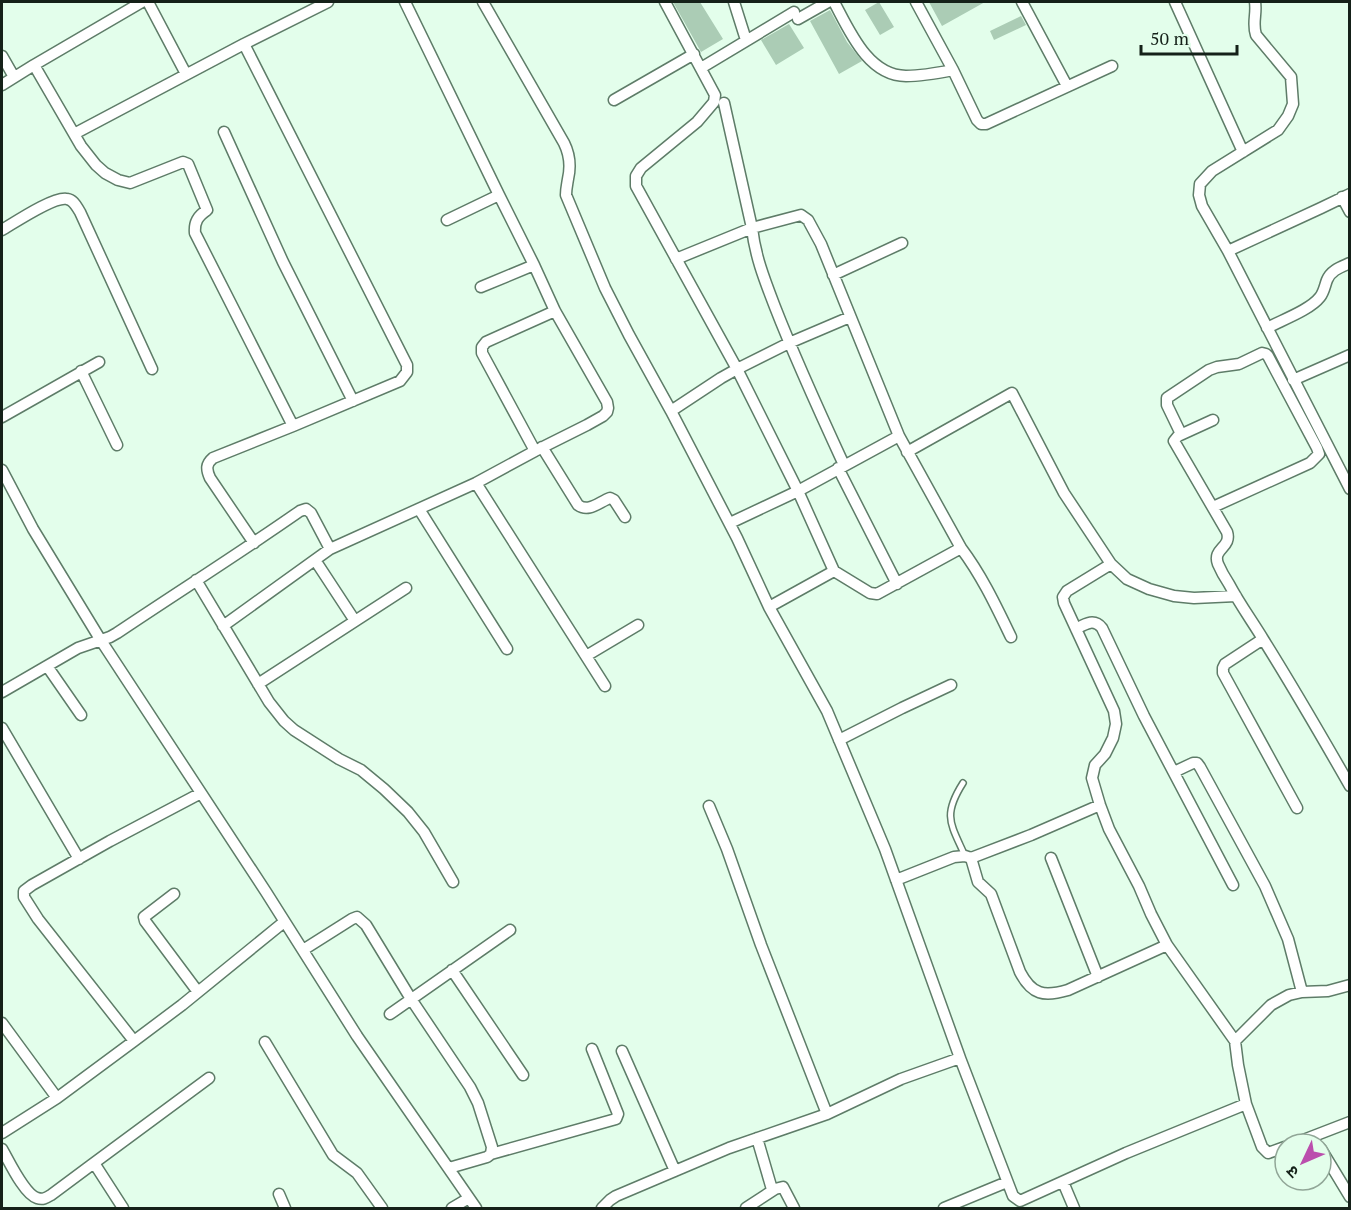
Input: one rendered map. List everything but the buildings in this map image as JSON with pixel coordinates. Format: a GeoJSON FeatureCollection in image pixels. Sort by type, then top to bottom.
{"type":"FeatureCollection","features":[{"type":"Feature","properties":{"kind":"street"},"geometry":{"type":"LineString","coordinates":[[2,85],[142,2]]}},
{"type":"Feature","properties":{"kind":"street"},"geometry":{"type":"LineString","coordinates":[[148,2],[186,74]]}},
{"type":"Feature","properties":{"kind":"street"},"geometry":{"type":"LineString","coordinates":[[74,134],[328,2]]}},
{"type":"Feature","properties":{"kind":"street"},"geometry":{"type":"LineString","coordinates":[[223,626],[330,549],[476,483],[607,412],[606,402],[555,311],[405,2]]}},
{"type":"Feature","properties":{"kind":"street"},"geometry":{"type":"LineString","coordinates":[[483,2],[569,153],[566,195],[605,288],[730,523],[769,607],[827,711],[885,849],[1012,1196],[1020,1201],[1126,1153],[1246,1104]]}},
{"type":"Feature","properties":{"kind":"street"},"geometry":{"type":"LineString","coordinates":[[665,2],[716,95],[714,102],[697,122],[641,168],[636,176],[636,186],[738,369],[798,491],[834,571],[870,593],[877,594],[962,548]]}},
{"type":"Feature","properties":{"kind":"street"},"geometry":{"type":"LineString","coordinates":[[734,2],[746,40]]}},
{"type":"Feature","properties":{"kind":"street"},"geometry":{"type":"LineString","coordinates":[[701,68],[746,40],[828,2]]}},
{"type":"Feature","properties":{"kind":"street"},"geometry":{"type":"LineString","coordinates":[[834,2],[866,56],[887,73],[908,76],[953,70]]}},
{"type":"Feature","properties":{"kind":"street"},"geometry":{"type":"LineString","coordinates":[[916,2],[953,70],[976,120],[981,124],[986,124],[1112,66]]}},
{"type":"Feature","properties":{"kind":"street"},"geometry":{"type":"LineString","coordinates":[[1022,2],[1067,87]]}},
{"type":"Feature","properties":{"kind":"street"},"geometry":{"type":"LineString","coordinates":[[1175,2],[1243,152]]}},
{"type":"Feature","properties":{"kind":"street"},"geometry":{"type":"LineString","coordinates":[[1213,507],[1310,463],[1318,454],[1293,380],[1198,195],[1200,184],[1212,171],[1278,130],[1293,104],[1291,77],[1256,36],[1253,27],[1255,2]]}},
{"type":"Feature","properties":{"kind":"street"},"geometry":{"type":"LineString","coordinates":[[244,44],[407,364],[407,372],[400,381],[208,462],[206,470],[210,478],[254,543]]}},
{"type":"Feature","properties":{"kind":"street"},"geometry":{"type":"LineString","coordinates":[[614,100],[694,54]]}},
{"type":"Feature","properties":{"kind":"street"},"geometry":{"type":"LineString","coordinates":[[2,56],[14,77]]}},
{"type":"Feature","properties":{"kind":"street"},"geometry":{"type":"LineString","coordinates":[[34,65],[74,134],[96,165],[105,173],[130,183],[183,162],[188,165],[207,210],[200,215],[194,225],[195,233],[293,426]]}},
{"type":"Feature","properties":{"kind":"street"},"geometry":{"type":"LineString","coordinates":[[724,103],[758,261],[789,343],[841,466],[897,584]]}},
{"type":"Feature","properties":{"kind":"street"},"geometry":{"type":"LineString","coordinates":[[224,132],[284,262],[354,401]]}},
{"type":"Feature","properties":{"kind":"street"},"geometry":{"type":"LineString","coordinates":[[447,220],[499,195]]}},
{"type":"Feature","properties":{"kind":"street"},"geometry":{"type":"LineString","coordinates":[[1228,251],[1346,196],[1350,212]]}},
{"type":"Feature","properties":{"kind":"street"},"geometry":{"type":"LineString","coordinates":[[2,230],[60,198],[74,202],[152,369]]}},
{"type":"Feature","properties":{"kind":"street"},"geometry":{"type":"LineString","coordinates":[[676,259],[752,228],[801,215],[808,220],[870,362],[899,436],[991,595],[1011,638]]}},
{"type":"Feature","properties":{"kind":"street"},"geometry":{"type":"LineString","coordinates":[[833,275],[902,243]]}},
{"type":"Feature","properties":{"kind":"street"},"geometry":{"type":"LineString","coordinates":[[1267,328],[1315,302],[1321,296],[1332,272],[1350,263]]}},
{"type":"Feature","properties":{"kind":"street"},"geometry":{"type":"LineString","coordinates":[[481,287],[534,265]]}},
{"type":"Feature","properties":{"kind":"street"},"geometry":{"type":"LineString","coordinates":[[555,311],[486,342],[482,347],[482,353],[539,449],[578,505],[589,508],[610,498],[614,500],[625,517]]}},
{"type":"Feature","properties":{"kind":"street"},"geometry":{"type":"LineString","coordinates":[[671,411],[720,378],[789,343],[850,317]]}},
{"type":"Feature","properties":{"kind":"street"},"geometry":{"type":"LineString","coordinates":[[1181,434],[1167,405],[1167,398],[1209,370],[1239,364],[1262,353],[1268,356],[1349,485]]}},
{"type":"Feature","properties":{"kind":"street"},"geometry":{"type":"LineString","coordinates":[[1293,380],[1350,355]]}},
{"type":"Feature","properties":{"kind":"street"},"geometry":{"type":"LineString","coordinates":[[2,417],[99,362]]}},
{"type":"Feature","properties":{"kind":"street"},"geometry":{"type":"LineString","coordinates":[[81,372],[117,445]]}},
{"type":"Feature","properties":{"kind":"street"},"geometry":{"type":"LineString","coordinates":[[907,452],[1012,393],[1064,493],[1111,564],[1127,579],[1149,589],[1174,596],[1194,598],[1236,596]]}},
{"type":"Feature","properties":{"kind":"street"},"geometry":{"type":"LineString","coordinates":[[1213,420],[1181,434],[1175,438],[1175,443],[1227,532],[1228,542],[1218,554],[1219,567],[1350,786]]}},
{"type":"Feature","properties":{"kind":"street"},"geometry":{"type":"LineString","coordinates":[[730,523],[798,491],[899,436]]}},
{"type":"Feature","properties":{"kind":"street"},"geometry":{"type":"LineString","coordinates":[[2,470],[33,529],[100,639],[357,1035],[477,1209]]}},
{"type":"Feature","properties":{"kind":"street"},"geometry":{"type":"LineString","coordinates":[[476,483],[605,686]]}},
{"type":"Feature","properties":{"kind":"street"},"geometry":{"type":"LineString","coordinates":[[2,692],[78,648],[117,633],[300,511],[306,509],[311,513],[330,549]]}},
{"type":"Feature","properties":{"kind":"street"},"geometry":{"type":"LineString","coordinates":[[419,509],[507,649]]}},
{"type":"Feature","properties":{"kind":"street"},"geometry":{"type":"LineString","coordinates":[[315,560],[355,621]]}},
{"type":"Feature","properties":{"kind":"street"},"geometry":{"type":"LineString","coordinates":[[1111,564],[1067,591],[1064,597],[1064,603],[1114,711],[1116,724],[1113,738],[1106,754],[1095,765],[1092,778],[1109,829],[1167,945],[1235,1041],[1246,1104],[1262,1147],[1268,1153],[1273,1152]]}},
{"type":"Feature","properties":{"kind":"street"},"geometry":{"type":"LineString","coordinates":[[769,607],[834,571]]}},
{"type":"Feature","properties":{"kind":"street"},"geometry":{"type":"LineString","coordinates":[[196,580],[269,702],[284,721],[339,759],[361,770],[384,789],[408,812],[424,832],[453,882]]}},
{"type":"Feature","properties":{"kind":"street"},"geometry":{"type":"LineString","coordinates":[[258,684],[406,588]]}},
{"type":"Feature","properties":{"kind":"street"},"geometry":{"type":"LineString","coordinates":[[1076,629],[1090,622],[1096,622],[1102,628],[1144,716],[1233,885]]}},
{"type":"Feature","properties":{"kind":"street"},"geometry":{"type":"LineString","coordinates":[[586,656],[638,625]]}},
{"type":"Feature","properties":{"kind":"street"},"geometry":{"type":"LineString","coordinates":[[1263,639],[1225,664],[1224,673],[1297,808]]}},
{"type":"Feature","properties":{"kind":"street"},"geometry":{"type":"LineString","coordinates":[[47,666],[81,715]]}},
{"type":"Feature","properties":{"kind":"street"},"geometry":{"type":"LineString","coordinates":[[839,740],[951,685]]}},
{"type":"Feature","properties":{"kind":"street"},"geometry":{"type":"LineString","coordinates":[[2,728],[79,859]]}},
{"type":"Feature","properties":{"kind":"street"},"geometry":{"type":"LineString","coordinates":[[1174,772],[1193,763],[1200,767],[1265,886],[1288,939],[1302,992]]}},
{"type":"Feature","properties":{"kind":"street"},"geometry":{"type":"LineString","coordinates":[[134,1041],[38,919],[24,897],[24,891],[201,794]]}},
{"type":"Feature","properties":{"kind":"street"},"geometry":{"type":"LineString","coordinates":[[896,880],[954,857],[968,857],[1031,835],[1100,805]]}},
{"type":"Feature","properties":{"kind":"street"},"geometry":{"type":"LineString","coordinates":[[709,806],[826,1114]]}},
{"type":"Feature","properties":{"kind":"street"},"geometry":{"type":"LineString","coordinates":[[968,857],[978,882],[991,894],[1020,972],[1038,993],[1051,994],[1068,990],[1167,945]]}},
{"type":"Feature","properties":{"kind":"street"},"geometry":{"type":"LineString","coordinates":[[1052,858],[1098,977]]}},
{"type":"Feature","properties":{"kind":"street"},"geometry":{"type":"LineString","coordinates":[[174,894],[144,917],[198,992]]}},
{"type":"Feature","properties":{"kind":"street"},"geometry":{"type":"LineString","coordinates":[[303,950],[352,919],[361,919],[470,1087],[492,1148],[491,1154]]}},
{"type":"Feature","properties":{"kind":"street"},"geometry":{"type":"LineString","coordinates":[[2,1133],[57,1098],[134,1041],[284,922]]}},
{"type":"Feature","properties":{"kind":"street"},"geometry":{"type":"LineString","coordinates":[[390,1014],[510,930]]}},
{"type":"Feature","properties":{"kind":"street"},"geometry":{"type":"LineString","coordinates":[[452,970],[523,1075]]}},
{"type":"Feature","properties":{"kind":"street"},"geometry":{"type":"LineString","coordinates":[[1235,1041],[1271,1005],[1289,995],[1328,991],[1350,985]]}},
{"type":"Feature","properties":{"kind":"street"},"geometry":{"type":"LineString","coordinates":[[2,1023],[57,1098]]}},
{"type":"Feature","properties":{"kind":"street"},"geometry":{"type":"LineString","coordinates":[[265,1042],[333,1155],[357,1173],[382,1209]]}},
{"type":"Feature","properties":{"kind":"street"},"geometry":{"type":"LineString","coordinates":[[449,1168],[616,1119],[618,1114],[592,1049]]}},
{"type":"Feature","properties":{"kind":"street"},"geometry":{"type":"LineString","coordinates":[[622,1052],[675,1171]]}},
{"type":"Feature","properties":{"kind":"street"},"geometry":{"type":"LineString","coordinates":[[602,1209],[675,1171],[729,1148],[826,1114],[901,1079],[960,1058]]}},
{"type":"Feature","properties":{"kind":"street"},"geometry":{"type":"LineString","coordinates":[[34,1209],[44,1199],[209,1078]]}},
{"type":"Feature","properties":{"kind":"street"},"geometry":{"type":"LineString","coordinates":[[1331,1132],[1350,1122]]}},
{"type":"Feature","properties":{"kind":"street"},"geometry":{"type":"LineString","coordinates":[[757,1138],[771,1186],[775,1189]]}},
{"type":"Feature","properties":{"kind":"street"},"geometry":{"type":"LineString","coordinates":[[2,1149],[25,1188],[34,1198],[44,1199]]}},
{"type":"Feature","properties":{"kind":"street"},"geometry":{"type":"LineString","coordinates":[[94,1163],[123,1209]]}},
{"type":"Feature","properties":{"kind":"street"},"geometry":{"type":"LineString","coordinates":[[1333,1169],[1350,1197]]}},
{"type":"Feature","properties":{"kind":"street"},"geometry":{"type":"LineString","coordinates":[[944,1209],[1007,1182]]}},
{"type":"Feature","properties":{"kind":"street"},"geometry":{"type":"LineString","coordinates":[[1063,1182],[1074,1209]]}},
{"type":"Feature","properties":{"kind":"street"},"geometry":{"type":"LineString","coordinates":[[746,1209],[775,1189],[783,1187],[794,1209]]}},
{"type":"Feature","properties":{"kind":"street"},"geometry":{"type":"LineString","coordinates":[[279,1194],[285,1209]]}},
{"type":"Feature","properties":{"kind":"street"},"geometry":{"type":"LineString","coordinates":[[452,1209],[469,1198]]}},
{"type":"Feature","properties":{"kind":"lane"},"geometry":{"type":"LineString","coordinates":[[963,783],[954,798],[950,821],[968,857]]}}]}
